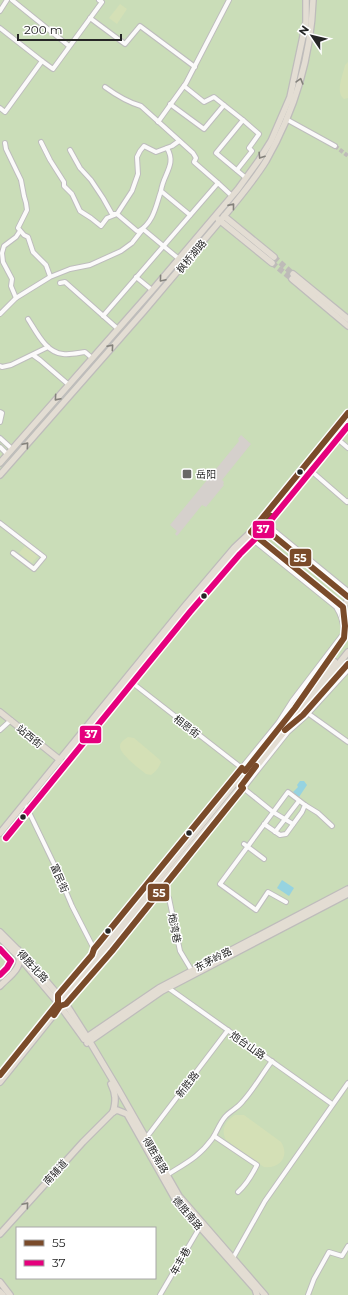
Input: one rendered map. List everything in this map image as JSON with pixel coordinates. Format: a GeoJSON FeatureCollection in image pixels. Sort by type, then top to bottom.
{"type":"FeatureCollection","features":[{"type":"Feature","properties":{"kind":"main road","name":"枫桥湖路"},"geometry":{"type":"LineString","coordinates":[[0,462],[215,217],[246,178],[271,141],[290,97],[306,22],[306,0]]}},
{"type":"Feature","properties":{"kind":"main road","name":"枫桥湖路"},"geometry":{"type":"LineString","coordinates":[[0,475],[222,219],[246,190],[265,162],[277,141],[286,120],[302,75],[312,21],[313,0]]}},
{"type":"Feature","properties":{"kind":"main road"},"geometry":{"type":"LineString","coordinates":[[215,217],[222,219],[273,260]]}},
{"type":"Feature","properties":{"kind":"main road"},"geometry":{"type":"LineString","coordinates":[[348,319],[292,276],[348,326]]}},
{"type":"Feature","properties":{"kind":"main road"},"geometry":{"type":"LineString","coordinates":[[262,524],[348,413]]}},
{"type":"Feature","properties":{"kind":"main road"},"geometry":{"type":"LineString","coordinates":[[0,837],[188,609],[309,469],[348,420]]}},
{"type":"Feature","properties":{"kind":"main road"},"geometry":{"type":"LineString","coordinates":[[262,524],[348,597]]}},
{"type":"Feature","properties":{"kind":"main road"},"geometry":{"type":"LineString","coordinates":[[253,535],[343,607]]}},
{"type":"Feature","properties":{"kind":"main road"},"geometry":{"type":"LineString","coordinates":[[0,833],[184,607],[234,548],[253,535]]}},
{"type":"Feature","properties":{"kind":"main road"},"geometry":{"type":"LineString","coordinates":[[0,1082],[61,1001],[159,890],[242,787],[347,633],[348,627],[343,615],[343,607],[348,600]]}},
{"type":"Feature","properties":{"kind":"main road"},"geometry":{"type":"LineString","coordinates":[[283,728],[348,647]]}},
{"type":"Feature","properties":{"kind":"main road"},"geometry":{"type":"LineString","coordinates":[[0,1075],[184,847],[243,769],[283,728],[348,652]]}},
{"type":"Feature","properties":{"kind":"main road"},"geometry":{"type":"LineString","coordinates":[[283,728],[304,715],[348,664]]}},
{"type":"Feature","properties":{"kind":"main road","name":"站西街"},"geometry":{"type":"LineString","coordinates":[[0,712],[60,760]]}},
{"type":"Feature","properties":{"kind":"main road","name":"东茅岭路"},"geometry":{"type":"LineString","coordinates":[[87,1041],[192,971],[348,889]]}},
{"type":"Feature","properties":{"kind":"main road","name":"东茅岭路"},"geometry":{"type":"LineString","coordinates":[[166,987],[348,894]]}},
{"type":"Feature","properties":{"kind":"main road","name":"得胜北路"},"geometry":{"type":"LineString","coordinates":[[0,932],[52,987],[61,1001]]}},
{"type":"Feature","properties":{"kind":"main road","name":"得胜南路"},"geometry":{"type":"LineString","coordinates":[[0,938],[61,1001],[146,1138],[179,1196],[265,1295]]}},
{"type":"Feature","properties":{"kind":"main road"},"geometry":{"type":"LineString","coordinates":[[0,986],[20,964],[18,950]]}},
{"type":"Feature","properties":{"kind":"main road"},"geometry":{"type":"LineString","coordinates":[[18,967],[22,966],[36,969]]}},
{"type":"Feature","properties":{"kind":"main road","name":"得胜南路"},"geometry":{"type":"LineString","coordinates":[[87,1041],[114,1090],[116,1099],[113,1112]]}},
{"type":"Feature","properties":{"kind":"main road","name":"德胜南路"},"geometry":{"type":"LineString","coordinates":[[113,1112],[118,1110],[127,1114],[175,1199],[256,1293]]}},
{"type":"Feature","properties":{"kind":"main road","name":"南辅道"},"geometry":{"type":"LineString","coordinates":[[0,1234],[72,1154],[113,1112]]}},
{"type":"Feature","properties":{"kind":"main road"},"geometry":{"type":"LineString","coordinates":[[0,1282],[10,1295]]}},
{"type":"Feature","properties":{"kind":"main road"},"geometry":{"type":"LineString","coordinates":[[0,1292],[3,1295]]}},
{"type":"Feature","properties":{"kind":"street"},"geometry":{"type":"LineString","coordinates":[[0,11],[7,0]]}},
{"type":"Feature","properties":{"kind":"street"},"geometry":{"type":"LineString","coordinates":[[12,0],[69,46]]}},
{"type":"Feature","properties":{"kind":"street"},"geometry":{"type":"LineString","coordinates":[[158,122],[184,86],[229,0]]}},
{"type":"Feature","properties":{"kind":"street"},"geometry":{"type":"LineString","coordinates":[[0,28],[53,69],[101,1]]}},
{"type":"Feature","properties":{"kind":"street"},"geometry":{"type":"LineString","coordinates":[[90,18],[125,44],[140,26],[194,67]]}},
{"type":"Feature","properties":{"kind":"street"},"geometry":{"type":"LineString","coordinates":[[0,108],[6,112],[42,61]]}},
{"type":"Feature","properties":{"kind":"street"},"geometry":{"type":"LineString","coordinates":[[184,86],[204,102],[214,97],[259,134],[249,148],[252,151],[236,170]]}},
{"type":"Feature","properties":{"kind":"street"},"geometry":{"type":"LineString","coordinates":[[105,88],[120,98],[141,106],[193,153],[196,158],[194,162],[232,196]]}},
{"type":"Feature","properties":{"kind":"street"},"geometry":{"type":"LineString","coordinates":[[170,104],[204,129],[224,105]]}},
{"type":"Feature","properties":{"kind":"street"},"geometry":{"type":"LineString","coordinates":[[243,120],[216,153],[246,178]]}},
{"type":"Feature","properties":{"kind":"street"},"geometry":{"type":"LineString","coordinates":[[286,120],[335,146]]}},
{"type":"Feature","properties":{"kind":"street"},"geometry":{"type":"LineString","coordinates":[[41,142],[64,182],[64,186],[72,194],[80,211],[101,226],[108,218],[117,214],[132,191],[138,174],[137,157],[144,146],[156,152],[179,141]]}},
{"type":"Feature","properties":{"kind":"street"},"geometry":{"type":"LineString","coordinates":[[5,143],[22,180],[26,203],[27,210],[18,228],[28,237],[33,252],[46,265],[50,276]]}},
{"type":"Feature","properties":{"kind":"street"},"geometry":{"type":"LineString","coordinates":[[0,314],[16,298],[50,276],[70,269],[90,265],[116,254],[132,243],[157,210],[156,204],[162,183],[170,167],[171,159],[167,148]]}},
{"type":"Feature","properties":{"kind":"street"},"geometry":{"type":"LineString","coordinates":[[70,150],[80,168],[91,180],[112,214],[117,214],[137,231],[143,229]]}},
{"type":"Feature","properties":{"kind":"street"},"geometry":{"type":"LineString","coordinates":[[103,316],[136,276],[218,183]]}},
{"type":"Feature","properties":{"kind":"street"},"geometry":{"type":"LineString","coordinates":[[161,190],[190,215]]}},
{"type":"Feature","properties":{"kind":"street"},"geometry":{"type":"LineString","coordinates":[[143,229],[179,259]]}},
{"type":"Feature","properties":{"kind":"street"},"geometry":{"type":"LineString","coordinates":[[16,298],[11,286],[12,279],[3,262],[2,253],[4,246],[16,237],[20,231]]}},
{"type":"Feature","properties":{"kind":"street"},"geometry":{"type":"LineString","coordinates":[[136,276],[152,290]]}},
{"type":"Feature","properties":{"kind":"street"},"geometry":{"type":"LineString","coordinates":[[60,283],[65,282],[118,329]]}},
{"type":"Feature","properties":{"kind":"street"},"geometry":{"type":"LineString","coordinates":[[28,319],[51,350],[62,354],[85,352],[92,358]]}},
{"type":"Feature","properties":{"kind":"street"},"geometry":{"type":"LineString","coordinates":[[0,366],[11,365],[48,347]]}},
{"type":"Feature","properties":{"kind":"street"},"geometry":{"type":"LineString","coordinates":[[33,355],[69,385]]}},
{"type":"Feature","properties":{"kind":"street"},"geometry":{"type":"LineString","coordinates":[[0,412],[2,413],[0,422]]}},
{"type":"Feature","properties":{"kind":"street"},"geometry":{"type":"LineString","coordinates":[[334,436],[348,448]]}},
{"type":"Feature","properties":{"kind":"street"},"geometry":{"type":"LineString","coordinates":[[0,438],[12,449]]}},
{"type":"Feature","properties":{"kind":"street"},"geometry":{"type":"LineString","coordinates":[[0,447],[7,454]]}},
{"type":"Feature","properties":{"kind":"street"},"geometry":{"type":"LineString","coordinates":[[309,469],[347,502],[348,501]]}},
{"type":"Feature","properties":{"kind":"street"},"geometry":{"type":"LineString","coordinates":[[0,523],[44,557],[34,569],[13,553]]}},
{"type":"Feature","properties":{"kind":"street"},"geometry":{"type":"LineString","coordinates":[[262,524],[348,591]]}},
{"type":"Feature","properties":{"kind":"street"},"geometry":{"type":"LineString","coordinates":[[52,987],[60,989],[67,984],[92,955],[94,949],[193,827],[243,769],[278,723],[292,701],[341,638],[343,631],[336,607],[253,535]]}},
{"type":"Feature","properties":{"kind":"street"},"geometry":{"type":"LineString","coordinates":[[293,824],[273,812],[242,787],[288,732],[309,714],[348,670]]}},
{"type":"Feature","properties":{"kind":"street","name":"相思街"},"geometry":{"type":"LineString","coordinates":[[130,681],[243,769]]}},
{"type":"Feature","properties":{"kind":"street"},"geometry":{"type":"LineString","coordinates":[[309,714],[348,742]]}},
{"type":"Feature","properties":{"kind":"street"},"geometry":{"type":"LineString","coordinates":[[0,730],[11,720]]}},
{"type":"Feature","properties":{"kind":"street"},"geometry":{"type":"LineString","coordinates":[[286,902],[268,892],[256,910],[220,884],[246,845],[288,792],[318,813],[332,826]]}},
{"type":"Feature","properties":{"kind":"street"},"geometry":{"type":"LineString","coordinates":[[275,832],[299,801]]}},
{"type":"Feature","properties":{"kind":"street"},"geometry":{"type":"LineString","coordinates":[[264,824],[280,835],[286,834],[302,812],[305,805]]}},
{"type":"Feature","properties":{"kind":"street","name":"富民街"},"geometry":{"type":"LineString","coordinates":[[26,806],[55,866],[72,906],[94,949]]}},
{"type":"Feature","properties":{"kind":"street"},"geometry":{"type":"LineString","coordinates":[[193,827],[203,823]]}},
{"type":"Feature","properties":{"kind":"street"},"geometry":{"type":"LineString","coordinates":[[246,845],[264,859]]}},
{"type":"Feature","properties":{"kind":"street"},"geometry":{"type":"LineString","coordinates":[[177,848],[184,847]]}},
{"type":"Feature","properties":{"kind":"street","name":"炮湾巷"},"geometry":{"type":"LineString","coordinates":[[159,890],[169,898],[180,951],[192,971]]}},
{"type":"Feature","properties":{"kind":"street"},"geometry":{"type":"LineString","coordinates":[[61,1001],[67,984]]}},
{"type":"Feature","properties":{"kind":"street","name":"炮台山路"},"geometry":{"type":"LineString","coordinates":[[166,987],[332,1104]]}},
{"type":"Feature","properties":{"kind":"street","name":"新胜路"},"geometry":{"type":"LineString","coordinates":[[146,1138],[228,1030]]}},
{"type":"Feature","properties":{"kind":"street"},"geometry":{"type":"LineString","coordinates":[[167,1175],[191,1161],[204,1150],[226,1116],[242,1102],[272,1061]]}},
{"type":"Feature","properties":{"kind":"street"},"geometry":{"type":"LineString","coordinates":[[233,1258],[265,1201],[348,1083]]}},
{"type":"Feature","properties":{"kind":"street"},"geometry":{"type":"LineString","coordinates":[[214,1136],[257,1165],[243,1188],[238,1192]]}},
{"type":"Feature","properties":{"kind":"street","name":"年丰巷"},"geometry":{"type":"LineString","coordinates":[[160,1295],[200,1227]]}},
{"type":"Feature","properties":{"kind":"street"},"geometry":{"type":"LineString","coordinates":[[308,1295],[314,1279],[329,1252],[342,1256],[348,1246]]}},
{"type":"Feature","properties":{"kind":"green space"},"geometry":{"type":"Polygon","coordinates":[[[0,0],[348,0],[348,1295],[0,1295],[0,0]]]}},
{"type":"Feature","properties":{"kind":"green space"},"geometry":{"type":"Polygon","coordinates":[[[120,4],[127,9],[117,24],[109,18],[120,4]]]}},
{"type":"Feature","properties":{"kind":"green space"},"geometry":{"type":"Polygon","coordinates":[[[348,62],[348,98],[344,99],[340,92],[341,78],[345,65],[348,62]]]}},
{"type":"Feature","properties":{"kind":"green space"},"geometry":{"type":"Polygon","coordinates":[[[25,546],[38,556],[32,563],[19,553],[25,546]]]}},
{"type":"Feature","properties":{"kind":"green space"},"geometry":{"type":"Polygon","coordinates":[[[128,737],[134,738],[161,762],[151,775],[146,774],[123,753],[120,745],[128,737]]]}},
{"type":"Feature","properties":{"kind":"green space"},"geometry":{"type":"Polygon","coordinates":[[[235,1115],[244,1115],[281,1142],[284,1147],[284,1157],[279,1164],[264,1167],[226,1140],[224,1136],[225,1126],[235,1115]]]}},
{"type":"Feature","properties":{"kind":"shaded area"},"geometry":{"type":"Polygon","coordinates":[[[241,435],[251,444],[222,480],[224,485],[206,507],[202,505],[177,536],[175,534],[177,531],[170,525],[239,441],[238,439],[241,435]]]}},
{"type":"Feature","properties":{"kind":"water"},"geometry":{"type":"Polygon","coordinates":[[[300,781],[304,781],[307,785],[299,797],[293,792],[298,787],[297,785],[300,781]]]}},
{"type":"Feature","properties":{"kind":"water"},"geometry":{"type":"Polygon","coordinates":[[[282,880],[294,888],[289,896],[277,888],[282,880]]]}},
{"type":"Feature","properties":{"kind":"tunnel"},"geometry":{"type":"LineString","coordinates":[[335,146],[348,156]]}},
{"type":"Feature","properties":{"kind":"tunnel"},"geometry":{"type":"LineString","coordinates":[[274,257],[293,274]]}},
{"type":"Feature","properties":{"kind":"tunnel"},"geometry":{"type":"LineString","coordinates":[[272,263],[292,279]]}},
{"type":"Feature","properties":{"kind":"transit line","name":"55"},"geometry":{"type":"LineString","coordinates":[[0,1075],[58,1003],[58,995],[92,955],[94,949],[242,768],[245,771],[295,708],[344,638],[345,626],[343,607],[251,532],[348,413]]}},
{"type":"Feature","properties":{"kind":"transit line","name":"37"},"geometry":{"type":"LineString","coordinates":[[6,838],[190,612],[240,554],[257,537],[348,426]]}},
{"type":"Feature","properties":{"kind":"transit line","name":"55"},"geometry":{"type":"LineString","coordinates":[[271,516],[263,527],[348,597]]}},
{"type":"Feature","properties":{"kind":"transit line","name":"55"},"geometry":{"type":"LineString","coordinates":[[285,730],[303,715],[348,664]]}},
{"type":"Feature","properties":{"kind":"transit line","name":"55"},"geometry":{"type":"LineString","coordinates":[[54,1015],[60,1006],[66,1004],[112,951],[243,788],[241,786],[256,766]]}},
{"type":"Feature","properties":{"kind":"transit line","name":"37"},"geometry":{"type":"LineString","coordinates":[[0,949],[11,961],[0,975]]}},
{"type":"Feature","properties":{"kind":"place","name":"岳阳"},"geometry":{"type":"Point","coordinates":[187,474]}}]}
